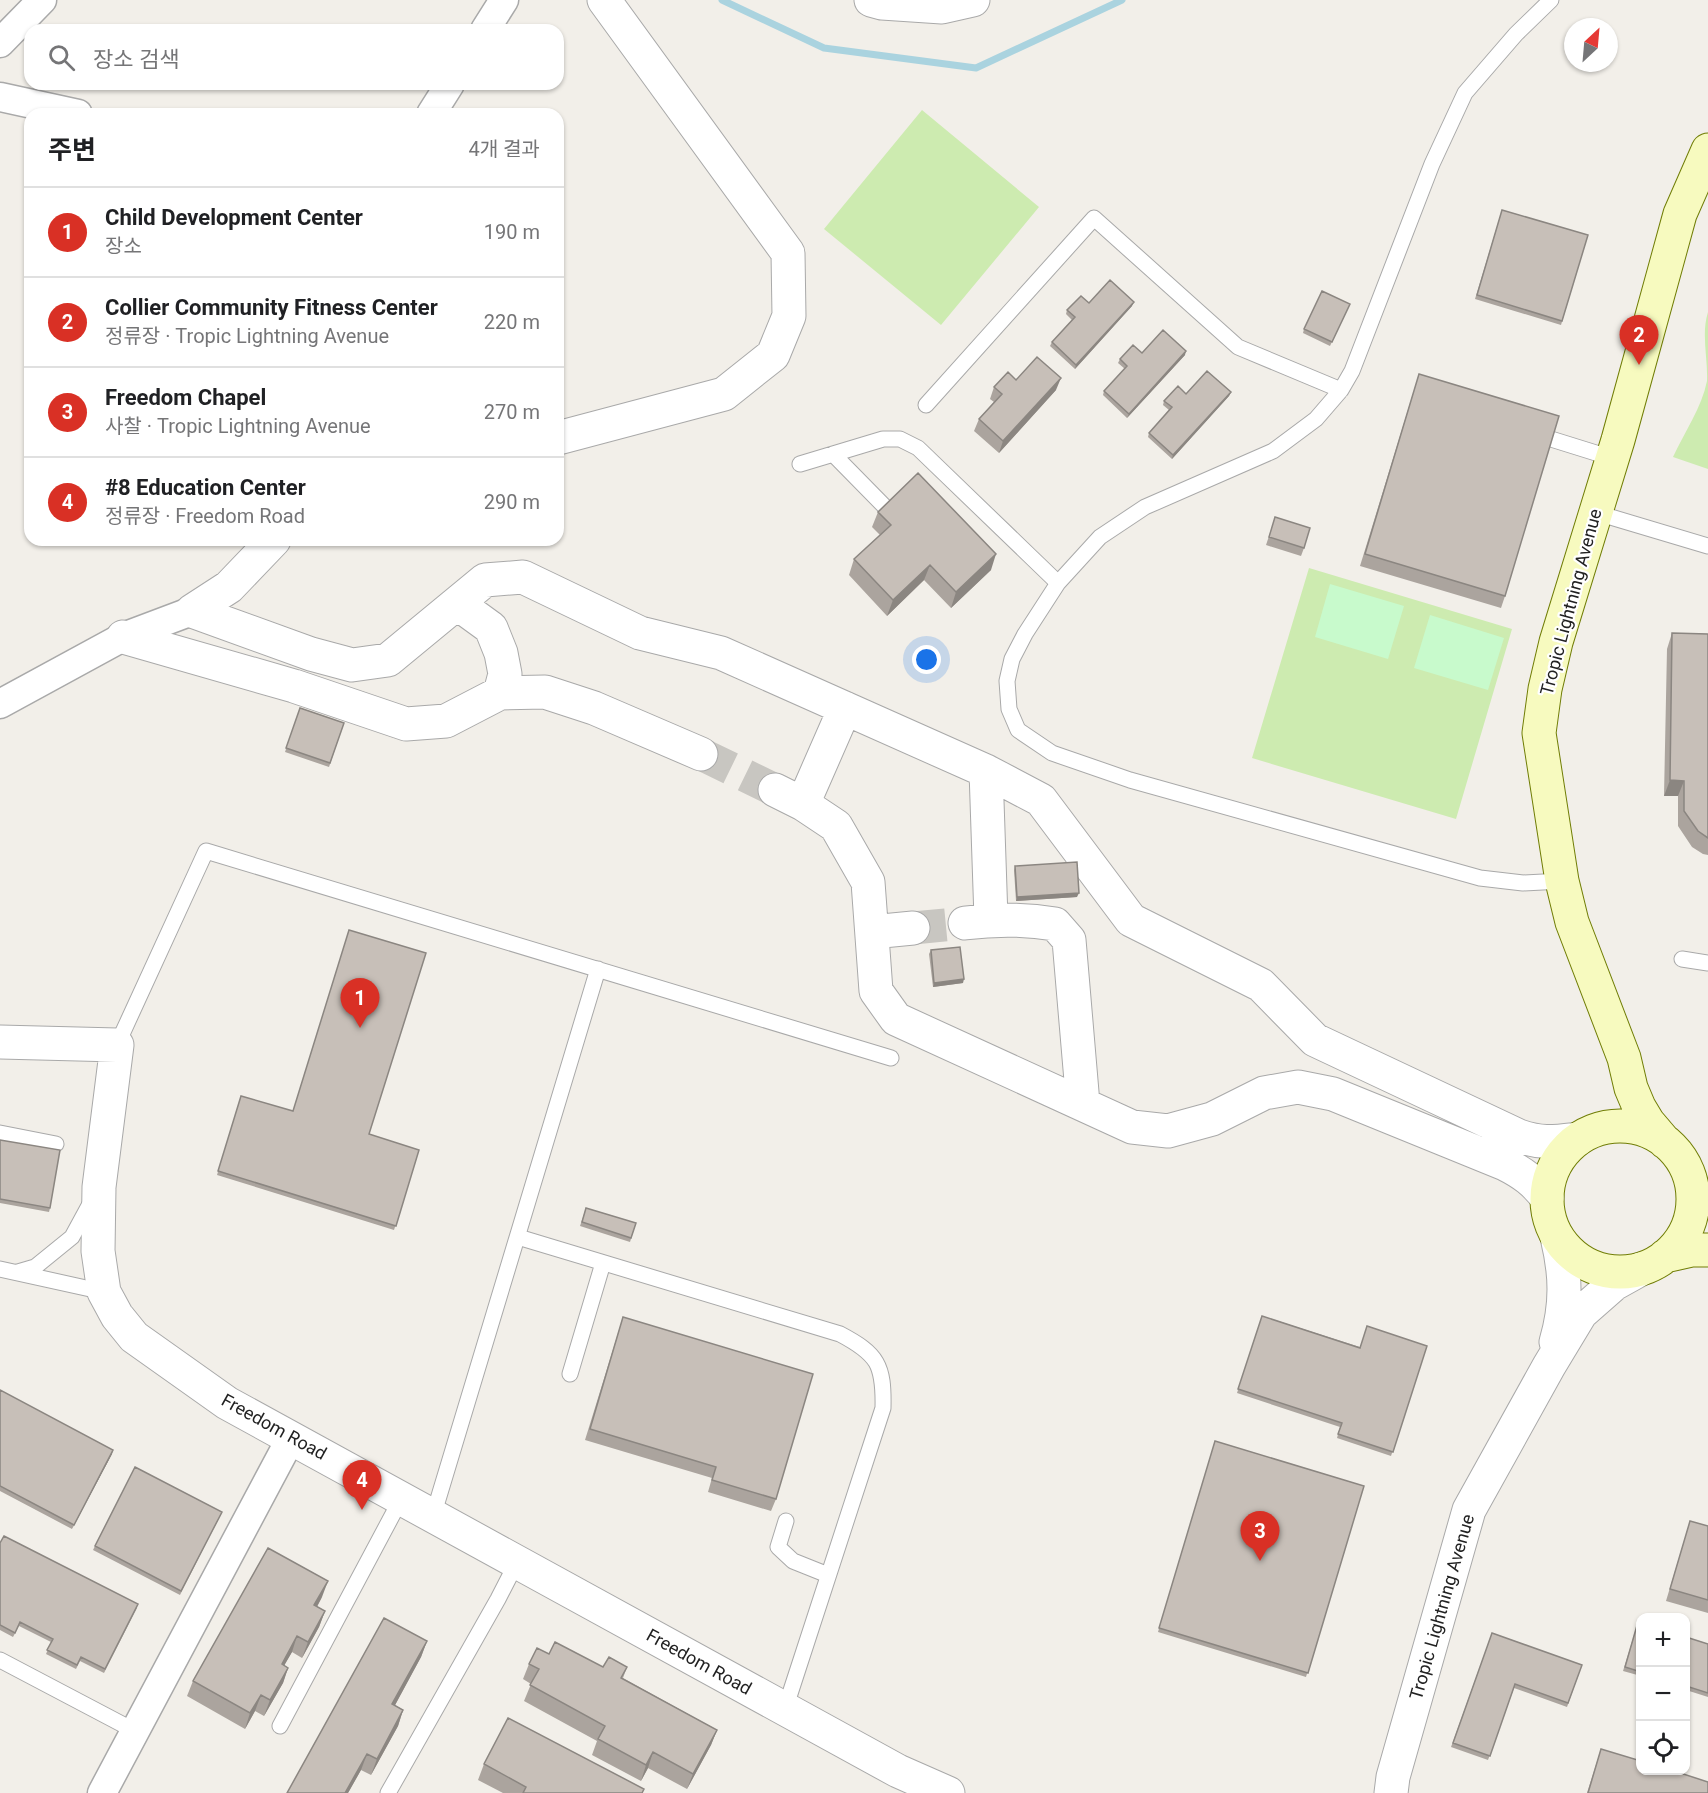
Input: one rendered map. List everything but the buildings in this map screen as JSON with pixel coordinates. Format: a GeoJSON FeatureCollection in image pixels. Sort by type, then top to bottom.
{"type":"FeatureCollection","features":[{"type":"Feature","properties":{"kind":"main road","name":"Tropic Lightning Avenue"},"geometry":{"type":"LineString","coordinates":[[1624,1058],[1572,922],[1562,881],[1539,733],[1545,689],[1556,642],[1612,458],[1680,214],[1708,150]]}},
{"type":"Feature","properties":{"kind":"main road"},"geometry":{"type":"LineString","coordinates":[[1624,1058],[1624,1086],[1617,1110],[1561,1155],[1550,1175],[1547,1198],[1549,1218],[1557,1237],[1573,1255],[1594,1267],[1617,1272],[1692,1250],[1708,1250]]}},
{"type":"Feature","properties":{"kind":"main road"},"geometry":{"type":"LineString","coordinates":[[1624,1058],[1631,1088],[1648,1122],[1708,1188]]}},
{"type":"Feature","properties":{"kind":"main road"},"geometry":{"type":"LineString","coordinates":[[1589,1133],[1624,1125],[1646,1130],[1674,1152],[1691,1182],[1693,1202],[1689,1223],[1680,1241],[1653,1262]]}},
{"type":"Feature","properties":{"kind":"street"},"geometry":{"type":"LineString","coordinates":[[0,43],[42,0]]}},
{"type":"Feature","properties":{"kind":"street"},"geometry":{"type":"LineString","coordinates":[[489,24],[504,0]]}},
{"type":"Feature","properties":{"kind":"street"},"geometry":{"type":"LineString","coordinates":[[564,436],[724,394],[773,355],[789,316],[788,254],[604,0]]}},
{"type":"Feature","properties":{"kind":"street"},"geometry":{"type":"LineString","coordinates":[[871,0],[882,3],[942,7],[973,0]]}},
{"type":"Feature","properties":{"kind":"street"},"geometry":{"type":"LineString","coordinates":[[435,108],[446,90]]}},
{"type":"Feature","properties":{"kind":"street"},"geometry":{"type":"LineString","coordinates":[[0,97],[50,108]]}},
{"type":"Feature","properties":{"kind":"street"},"geometry":{"type":"LineString","coordinates":[[0,704],[123,637],[192,611],[229,587],[268,546]]}},
{"type":"Feature","properties":{"kind":"street"},"geometry":{"type":"LineString","coordinates":[[192,611],[311,654],[352,665],[388,660],[485,580],[523,577],[640,633],[721,653],[986,771],[1041,800],[1131,920],[1261,985],[1315,1040],[1519,1136],[1538,1142],[1589,1133]]}},
{"type":"Feature","properties":{"kind":"street"},"geometry":{"type":"LineString","coordinates":[[458,604],[491,628],[501,653],[505,674],[500,693]]}},
{"type":"Feature","properties":{"kind":"street"},"geometry":{"type":"LineString","coordinates":[[123,637],[294,686],[406,724],[446,721],[500,693],[545,692],[594,708],[701,754]]}},
{"type":"Feature","properties":{"kind":"street"},"geometry":{"type":"LineString","coordinates":[[845,708],[789,797],[836,826],[868,882],[876,992],[896,1019],[1132,1127],[1168,1131],[1212,1119],[1264,1093],[1298,1087],[1333,1094],[1505,1164],[1531,1180],[1547,1198]]}},
{"type":"Feature","properties":{"kind":"street"},"geometry":{"type":"LineString","coordinates":[[986,771],[978,921],[1030,920],[1055,924],[1069,940],[1083,1104]]}},
{"type":"Feature","properties":{"kind":"street"},"geometry":{"type":"LineString","coordinates":[[872,932],[913,928]]}},
{"type":"Feature","properties":{"kind":"street"},"geometry":{"type":"LineString","coordinates":[[0,1042],[117,1044]]}},
{"type":"Feature","properties":{"kind":"street","name":"Freedom Road"},"geometry":{"type":"LineString","coordinates":[[117,1044],[99,1187],[98,1251],[104,1292],[117,1316],[134,1337],[227,1403],[785,1709],[896,1777],[948,1793]]}},
{"type":"Feature","properties":{"kind":"street"},"geometry":{"type":"LineString","coordinates":[[1549,1366],[1563,1318],[1565,1278],[1557,1237]]}},
{"type":"Feature","properties":{"kind":"street"},"geometry":{"type":"LineString","coordinates":[[1549,1366],[1581,1313],[1614,1284],[1653,1262]]}},
{"type":"Feature","properties":{"kind":"street","name":"Tropic Lightning Avenue"},"geometry":{"type":"LineString","coordinates":[[1391,1793],[1393,1777],[1469,1510],[1549,1366]]}},
{"type":"Feature","properties":{"kind":"street"},"geometry":{"type":"LineString","coordinates":[[102,1793],[291,1438]]}},
{"type":"Feature","properties":{"kind":"lane"},"geometry":{"type":"LineString","coordinates":[[1551,0],[1516,34],[1465,93],[1432,164],[1352,371],[1341,390],[1316,419],[1273,451],[1145,507],[1100,537],[1058,583],[1025,634],[1012,659],[1007,681],[1009,709],[1018,729],[1052,753],[1130,780],[1480,878],[1523,883],[1562,881]]}},
{"type":"Feature","properties":{"kind":"lane"},"geometry":{"type":"LineString","coordinates":[[926,405],[1094,218],[1238,347],[1341,390]]}},
{"type":"Feature","properties":{"kind":"lane"},"geometry":{"type":"LineString","coordinates":[[800,464],[883,440],[900,439],[918,448],[1058,583]]}},
{"type":"Feature","properties":{"kind":"lane"},"geometry":{"type":"LineString","coordinates":[[1551,439],[1612,458]]}},
{"type":"Feature","properties":{"kind":"lane"},"geometry":{"type":"LineString","coordinates":[[833,454],[890,511]]}},
{"type":"Feature","properties":{"kind":"lane"},"geometry":{"type":"LineString","coordinates":[[1594,512],[1708,546]]}},
{"type":"Feature","properties":{"kind":"lane"},"geometry":{"type":"LineString","coordinates":[[117,1044],[206,851],[891,1058]]}},
{"type":"Feature","properties":{"kind":"lane"},"geometry":{"type":"LineString","coordinates":[[1682,958],[1708,963]]}},
{"type":"Feature","properties":{"kind":"lane"},"geometry":{"type":"LineString","coordinates":[[433,1516],[598,969]]}},
{"type":"Feature","properties":{"kind":"lane"},"geometry":{"type":"LineString","coordinates":[[0,1133],[56,1144]]}},
{"type":"Feature","properties":{"kind":"lane"},"geometry":{"type":"LineString","coordinates":[[18,1272],[34,1268],[72,1237],[99,1187]]}},
{"type":"Feature","properties":{"kind":"lane"},"geometry":{"type":"LineString","coordinates":[[518,1237],[840,1334],[864,1346],[878,1363],[884,1387],[883,1408],[785,1709]]}},
{"type":"Feature","properties":{"kind":"lane"},"geometry":{"type":"LineString","coordinates":[[570,1374],[603,1263]]}},
{"type":"Feature","properties":{"kind":"lane"},"geometry":{"type":"LineString","coordinates":[[0,1269],[104,1292]]}},
{"type":"Feature","properties":{"kind":"lane"},"geometry":{"type":"LineString","coordinates":[[280,1726],[401,1499]]}},
{"type":"Feature","properties":{"kind":"lane"},"geometry":{"type":"LineString","coordinates":[[786,1521],[778,1547],[793,1562],[828,1575]]}},
{"type":"Feature","properties":{"kind":"lane"},"geometry":{"type":"LineString","coordinates":[[388,1793],[517,1562]]}},
{"type":"Feature","properties":{"kind":"lane"},"geometry":{"type":"LineString","coordinates":[[0,1660],[135,1731]]}},
{"type":"Feature","properties":{"kind":"green space"},"geometry":{"type":"Polygon","coordinates":[[[922,110],[1039,207],[941,325],[824,229],[922,110]]]}},
{"type":"Feature","properties":{"kind":"green space"},"geometry":{"type":"Polygon","coordinates":[[[1708,312],[1708,469],[1673,457],[1705,391],[1707,372],[1705,337],[1708,312]]]}},
{"type":"Feature","properties":{"kind":"green space"},"geometry":{"type":"Polygon","coordinates":[[[1309,568],[1512,629],[1456,819],[1252,758],[1309,568]]]}},
{"type":"Feature","properties":{"kind":"green space"},"geometry":{"type":"Polygon","coordinates":[[[1330,584],[1404,606],[1388,659],[1315,637],[1330,584]]]}},
{"type":"Feature","properties":{"kind":"green space"},"geometry":{"type":"Polygon","coordinates":[[[1430,615],[1504,638],[1488,690],[1414,668],[1430,615]]]}},
{"type":"Feature","properties":{"kind":"waterway"},"geometry":{"type":"LineString","coordinates":[[722,0],[824,48],[976,68],[1122,0]]}},
{"type":"Feature","properties":{"kind":"tunnel"},"geometry":{"type":"LineString","coordinates":[[701,754],[775,790]]}},
{"type":"Feature","properties":{"kind":"tunnel"},"geometry":{"type":"LineString","coordinates":[[913,928],[965,923]]}},
{"type":"Feature","properties":{"kind":"place","name":"Collier Community Fitness Center"},"geometry":{"type":"Point","coordinates":[1639,365]}},
{"type":"Feature","properties":{"kind":"place","name":"Child Development Center"},"geometry":{"type":"Point","coordinates":[360,1028]}},
{"type":"Feature","properties":{"kind":"place","name":"#8 Education Center"},"geometry":{"type":"Point","coordinates":[362,1510]}},
{"type":"Feature","properties":{"kind":"place","name":"Freedom Chapel"},"geometry":{"type":"Point","coordinates":[1260,1561]}}]}
